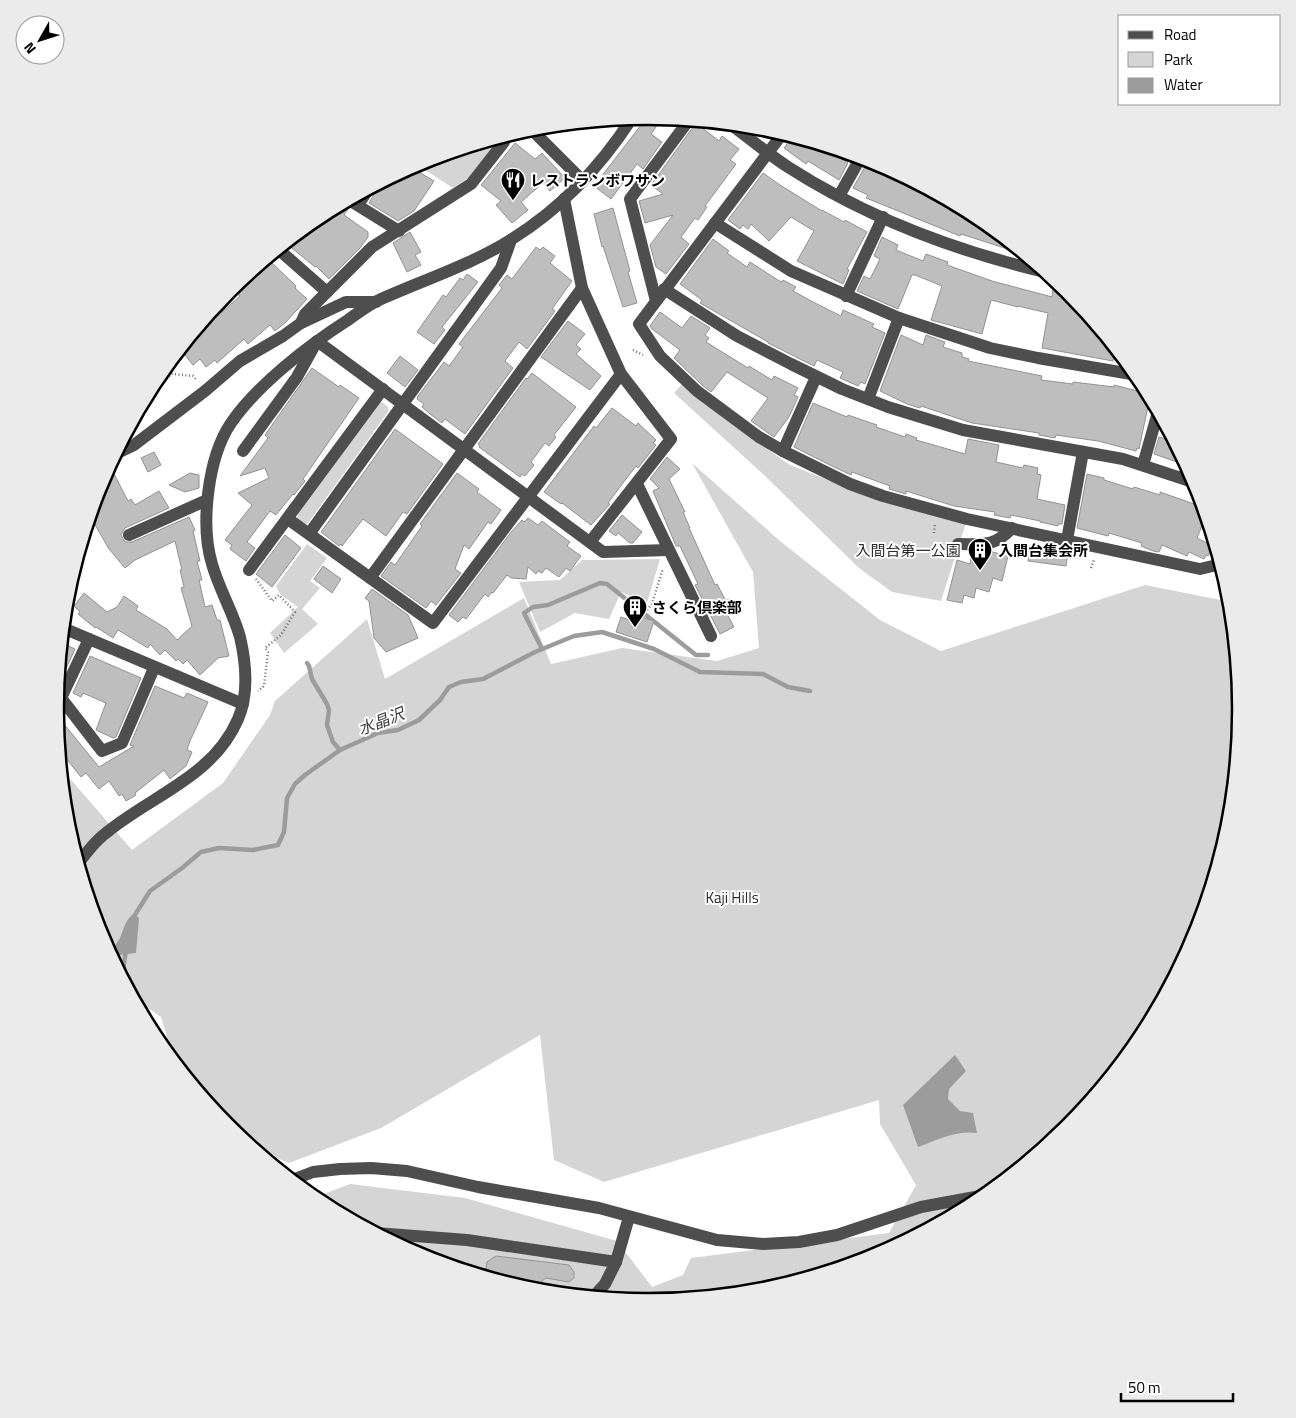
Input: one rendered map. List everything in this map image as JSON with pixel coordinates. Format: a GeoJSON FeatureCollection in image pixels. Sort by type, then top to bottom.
{"type":"FeatureCollection","features":[{"type":"Feature","properties":{"kind":"street"},"geometry":{"type":"LineString","coordinates":[[83,857],[104,833],[183,782],[218,751],[229,736],[243,704],[246,677],[240,636],[210,556],[207,500],[219,447],[232,422],[256,393],[287,365],[376,302],[474,259],[511,240],[551,212],[595,168],[626,126]]}},
{"type":"Feature","properties":{"kind":"street"},"geometry":{"type":"LineString","coordinates":[[656,301],[630,199],[685,126]]}},
{"type":"Feature","properties":{"kind":"street"},"geometry":{"type":"LineString","coordinates":[[742,133],[788,167],[839,196],[883,217],[936,240],[1032,269]]}},
{"type":"Feature","properties":{"kind":"street"},"geometry":{"type":"LineString","coordinates":[[537,135],[583,181]]}},
{"type":"Feature","properties":{"kind":"street"},"geometry":{"type":"LineString","coordinates":[[778,140],[664,289],[640,324],[660,356],[697,391],[759,437],[850,484],[936,512],[1200,569],[1214,566]]}},
{"type":"Feature","properties":{"kind":"street"},"geometry":{"type":"LineString","coordinates":[[301,323],[305,314],[372,248],[471,184],[503,144]]}},
{"type":"Feature","properties":{"kind":"street"},"geometry":{"type":"LineString","coordinates":[[839,196],[857,164]]}},
{"type":"Feature","properties":{"kind":"street"},"geometry":{"type":"LineString","coordinates":[[564,199],[582,288],[621,374],[671,439],[590,542]]}},
{"type":"Feature","properties":{"kind":"street"},"geometry":{"type":"LineString","coordinates":[[355,203],[399,231]]}},
{"type":"Feature","properties":{"kind":"street"},"geometry":{"type":"LineString","coordinates":[[846,296],[883,217]]}},
{"type":"Feature","properties":{"kind":"street"},"geometry":{"type":"LineString","coordinates":[[715,222],[791,271],[899,318],[990,348],[1038,358],[1123,369]]}},
{"type":"Feature","properties":{"kind":"street"},"geometry":{"type":"LineString","coordinates":[[309,534],[501,268],[511,240]]}},
{"type":"Feature","properties":{"kind":"street"},"geometry":{"type":"LineString","coordinates":[[283,253],[327,292]]}},
{"type":"Feature","properties":{"kind":"street"},"geometry":{"type":"LineString","coordinates":[[370,578],[582,288]]}},
{"type":"Feature","properties":{"kind":"street"},"geometry":{"type":"LineString","coordinates":[[664,289],[737,336],[816,377],[868,399],[963,430],[1123,459],[1185,479]]}},
{"type":"Feature","properties":{"kind":"street"},"geometry":{"type":"LineString","coordinates":[[125,449],[134,445],[240,361],[283,336],[301,323],[346,302],[376,302]]}},
{"type":"Feature","properties":{"kind":"street"},"geometry":{"type":"LineString","coordinates":[[868,399],[899,318]]}},
{"type":"Feature","properties":{"kind":"street"},"geometry":{"type":"LineString","coordinates":[[318,342],[603,552],[668,550]]}},
{"type":"Feature","properties":{"kind":"street"},"geometry":{"type":"LineString","coordinates":[[242,451],[297,377],[318,342]]}},
{"type":"Feature","properties":{"kind":"street"},"geometry":{"type":"LineString","coordinates":[[288,519],[433,623],[621,374]]}},
{"type":"Feature","properties":{"kind":"street"},"geometry":{"type":"LineString","coordinates":[[783,451],[816,377]]}},
{"type":"Feature","properties":{"kind":"street"},"geometry":{"type":"LineString","coordinates":[[249,570],[383,389]]}},
{"type":"Feature","properties":{"kind":"street"},"geometry":{"type":"LineString","coordinates":[[1143,465],[1156,420]]}},
{"type":"Feature","properties":{"kind":"street"},"geometry":{"type":"LineString","coordinates":[[1067,540],[1084,452]]}},
{"type":"Feature","properties":{"kind":"street"},"geometry":{"type":"LineString","coordinates":[[637,484],[711,636]]}},
{"type":"Feature","properties":{"kind":"street"},"geometry":{"type":"LineString","coordinates":[[128,535],[207,500]]}},
{"type":"Feature","properties":{"kind":"street"},"geometry":{"type":"LineString","coordinates":[[958,544],[995,543],[1002,539],[1012,528]]}},
{"type":"Feature","properties":{"kind":"street"},"geometry":{"type":"LineString","coordinates":[[69,631],[243,704]]}},
{"type":"Feature","properties":{"kind":"street"},"geometry":{"type":"LineString","coordinates":[[65,686],[89,639]]}},
{"type":"Feature","properties":{"kind":"street"},"geometry":{"type":"LineString","coordinates":[[64,703],[102,751],[122,743],[154,668]]}},
{"type":"Feature","properties":{"kind":"street"},"geometry":{"type":"LineString","coordinates":[[298,1178],[313,1172],[340,1169],[370,1168],[407,1171],[478,1187],[599,1208],[718,1240],[764,1244],[799,1242],[837,1235],[921,1207],[967,1198]]}},
{"type":"Feature","properties":{"kind":"street"},"geometry":{"type":"LineString","coordinates":[[599,1291],[605,1284],[616,1262],[629,1217]]}},
{"type":"Feature","properties":{"kind":"street"},"geometry":{"type":"LineString","coordinates":[[391,1233],[466,1240],[616,1262]]}},
{"type":"Feature","properties":{"kind":"path"},"geometry":{"type":"LineString","coordinates":[[165,379],[172,374],[193,376],[205,390]]}},
{"type":"Feature","properties":{"kind":"path"},"geometry":{"type":"LineString","coordinates":[[647,610],[652,604],[668,550]]}},
{"type":"Feature","properties":{"kind":"path"},"geometry":{"type":"LineString","coordinates":[[243,704],[264,686],[268,652],[265,648],[281,635],[295,612],[280,594],[272,601],[249,570]]}},
{"type":"Feature","properties":{"kind":"green space"},"geometry":{"type":"Polygon","coordinates":[[[494,146],[467,179],[453,188],[424,169],[494,146]]]}},
{"type":"Feature","properties":{"kind":"green space","name":"入間台第一公園"},"geometry":{"type":"Polygon","coordinates":[[[683,383],[740,430],[790,465],[843,486],[966,523],[941,601],[892,592],[859,568],[763,474],[674,393],[683,383]]]}},
{"type":"Feature","properties":{"kind":"green space"},"geometry":{"type":"Polygon","coordinates":[[[382,402],[388,407],[388,412],[308,523],[297,520],[298,514],[382,402]]]}},
{"type":"Feature","properties":{"kind":"green space","name":"Kaji Hills"},"geometry":{"type":"Polygon","coordinates":[[[692,463],[780,541],[880,620],[941,651],[1145,585],[1222,600],[1231,671],[1232,709],[1231,747],[1221,823],[1201,897],[1188,933],[1154,1001],[1134,1034],[1112,1065],[1061,1122],[1004,1173],[973,1195],[940,1215],[872,1249],[836,1262],[762,1282],[686,1292],[648,1293],[610,1292],[534,1282],[460,1262],[424,1249],[356,1215],[323,1195],[350,1184],[465,1198],[617,1241],[652,1287],[683,1275],[691,1258],[889,1233],[916,1185],[880,1124],[879,1100],[604,1182],[554,1160],[540,1035],[381,1128],[289,1163],[272,1156],[235,1122],[184,1065],[169,1044],[161,1017],[145,1006],[142,1001],[108,933],[95,897],[75,823],[68,778],[132,850],[223,783],[270,715],[275,701],[367,619],[385,679],[524,598],[551,664],[622,648],[717,661],[759,648],[753,572],[692,463]]]}},
{"type":"Feature","properties":{"kind":"green space"},"geometry":{"type":"Polygon","coordinates":[[[307,544],[327,558],[310,581],[320,588],[302,609],[318,624],[284,653],[270,633],[298,607],[280,594],[276,586],[307,544]]]}},
{"type":"Feature","properties":{"kind":"green space"},"geometry":{"type":"Polygon","coordinates":[[[660,559],[647,603],[621,592],[609,619],[575,613],[540,632],[519,582],[560,580],[582,560],[660,559]]]}},
{"type":"Feature","properties":{"kind":"water"},"geometry":{"type":"Polygon","coordinates":[[[134,914],[139,918],[136,953],[118,955],[114,947],[131,916],[134,914]]]}},
{"type":"Feature","properties":{"kind":"water"},"geometry":{"type":"Polygon","coordinates":[[[955,1055],[966,1071],[949,1089],[948,1099],[960,1111],[973,1113],[977,1133],[954,1134],[918,1147],[903,1105],[955,1055]]]}},
{"type":"Feature","properties":{"kind":"building"},"geometry":{"type":"Polygon","coordinates":[[[641,125],[657,125],[651,134],[662,142],[643,169],[637,164],[611,199],[594,186],[641,125]]]}},
{"type":"Feature","properties":{"kind":"building"},"geometry":{"type":"Polygon","coordinates":[[[693,127],[702,128],[719,141],[722,136],[739,149],[730,160],[736,164],[705,206],[707,207],[698,220],[695,218],[681,237],[689,244],[666,274],[656,267],[650,245],[673,215],[645,223],[639,201],[663,194],[651,185],[693,127]]]}},
{"type":"Feature","properties":{"kind":"building"},"geometry":{"type":"Polygon","coordinates":[[[788,142],[836,156],[848,163],[839,180],[808,161],[806,164],[784,148],[788,142]]]}},
{"type":"Feature","properties":{"kind":"building"},"geometry":{"type":"Polygon","coordinates":[[[515,143],[535,159],[542,153],[565,178],[550,191],[543,183],[521,202],[528,210],[512,223],[496,205],[501,201],[481,185],[515,143]]]}},
{"type":"Feature","properties":{"kind":"building"},"geometry":{"type":"Polygon","coordinates":[[[865,167],[872,169],[940,203],[973,223],[1009,250],[961,234],[960,236],[866,198],[868,195],[853,188],[865,167]]]}},
{"type":"Feature","properties":{"kind":"building"},"geometry":{"type":"Polygon","coordinates":[[[420,171],[434,181],[414,211],[398,221],[369,203],[375,193],[420,171]]]}},
{"type":"Feature","properties":{"kind":"building"},"geometry":{"type":"Polygon","coordinates":[[[763,173],[822,211],[844,222],[845,220],[867,232],[847,269],[849,270],[843,284],[797,261],[814,231],[791,217],[769,241],[751,224],[748,229],[743,225],[740,229],[728,220],[763,173]]]}},
{"type":"Feature","properties":{"kind":"building"},"geometry":{"type":"Polygon","coordinates":[[[347,208],[344,215],[368,232],[368,237],[360,248],[329,279],[290,247],[347,208]]]}},
{"type":"Feature","properties":{"kind":"building"},"geometry":{"type":"Polygon","coordinates":[[[613,208],[637,303],[623,307],[602,247],[594,214],[613,208]]]}},
{"type":"Feature","properties":{"kind":"building"},"geometry":{"type":"Polygon","coordinates":[[[410,232],[421,252],[415,255],[421,265],[407,272],[393,243],[410,232]]]}},
{"type":"Feature","properties":{"kind":"building"},"geometry":{"type":"Polygon","coordinates":[[[882,237],[898,245],[896,250],[923,261],[926,254],[948,262],[947,265],[992,281],[1052,297],[1054,289],[1112,353],[1113,361],[1042,348],[1048,313],[1018,306],[991,300],[982,334],[931,320],[942,286],[915,275],[912,275],[898,309],[857,291],[864,276],[870,279],[880,259],[874,256],[882,237]]]}},
{"type":"Feature","properties":{"kind":"building"},"geometry":{"type":"Polygon","coordinates":[[[713,239],[729,251],[727,253],[747,267],[750,262],[781,282],[783,280],[796,287],[793,291],[815,303],[841,316],[843,310],[874,324],[872,327],[885,333],[865,384],[861,382],[858,386],[840,378],[843,372],[817,360],[814,366],[768,343],[700,303],[702,300],[680,284],[713,239]]]}},
{"type":"Feature","properties":{"kind":"building"},"geometry":{"type":"Polygon","coordinates":[[[536,247],[540,250],[543,247],[555,256],[550,263],[572,281],[552,309],[555,311],[527,349],[519,342],[505,361],[513,368],[465,434],[445,419],[442,423],[430,414],[422,407],[424,404],[417,399],[418,396],[444,362],[449,366],[463,347],[459,344],[502,288],[499,285],[507,275],[512,279],[536,247]]]}},
{"type":"Feature","properties":{"kind":"building"},"geometry":{"type":"Polygon","coordinates":[[[272,263],[307,299],[275,331],[270,325],[248,344],[244,339],[217,363],[215,360],[206,367],[200,359],[193,365],[184,353],[214,319],[240,296],[238,293],[272,263]]]}},
{"type":"Feature","properties":{"kind":"building"},"geometry":{"type":"Polygon","coordinates":[[[467,274],[478,282],[442,327],[445,330],[434,344],[417,332],[443,295],[446,297],[460,278],[463,280],[467,274]]]}},
{"type":"Feature","properties":{"kind":"building"},"geometry":{"type":"Polygon","coordinates":[[[660,312],[682,328],[691,316],[710,328],[705,335],[709,338],[706,342],[748,368],[749,366],[772,380],[774,376],[798,388],[794,395],[798,397],[789,417],[774,437],[751,421],[768,398],[727,372],[711,392],[702,385],[674,358],[680,350],[650,326],[660,312]]]}},
{"type":"Feature","properties":{"kind":"building"},"geometry":{"type":"Polygon","coordinates":[[[568,321],[585,334],[576,345],[581,349],[576,354],[601,376],[590,390],[541,357],[568,321]]]}},
{"type":"Feature","properties":{"kind":"building"},"geometry":{"type":"Polygon","coordinates":[[[901,335],[923,345],[926,335],[945,342],[943,347],[962,353],[962,357],[969,359],[968,361],[1042,376],[1041,380],[1114,387],[1114,385],[1138,391],[1148,407],[1139,449],[1137,448],[1136,451],[1098,441],[1056,435],[1055,438],[1039,435],[1039,433],[972,423],[921,406],[920,408],[907,404],[880,391],[901,335]]]}},
{"type":"Feature","properties":{"kind":"building"},"geometry":{"type":"Polygon","coordinates":[[[400,356],[418,370],[405,387],[387,373],[400,356]]]}},
{"type":"Feature","properties":{"kind":"building"},"geometry":{"type":"Polygon","coordinates":[[[312,368],[359,398],[303,479],[305,481],[276,515],[270,511],[247,542],[255,548],[246,561],[230,549],[232,545],[225,540],[252,505],[238,493],[269,478],[265,468],[240,476],[268,438],[265,435],[312,368]]]}},
{"type":"Feature","properties":{"kind":"building"},"geometry":{"type":"Polygon","coordinates":[[[532,373],[576,407],[554,435],[556,437],[549,446],[545,443],[531,462],[534,465],[525,476],[522,474],[520,477],[479,447],[478,444],[526,378],[532,373]]]}},
{"type":"Feature","properties":{"kind":"building"},"geometry":{"type":"Polygon","coordinates":[[[813,403],[847,417],[848,415],[877,425],[876,427],[905,437],[906,434],[917,438],[916,440],[965,454],[968,439],[999,445],[996,462],[1023,468],[1024,465],[1038,468],[1037,474],[1041,475],[1037,499],[1065,505],[1062,524],[1058,524],[1058,526],[1011,515],[1010,518],[994,515],[995,512],[954,506],[906,491],[906,494],[889,489],[890,486],[852,472],[851,475],[832,466],[794,447],[813,403]]]}},
{"type":"Feature","properties":{"kind":"building"},"geometry":{"type":"Polygon","coordinates":[[[612,408],[636,426],[638,423],[656,440],[653,443],[656,445],[638,468],[636,466],[608,503],[610,504],[591,525],[544,492],[594,426],[596,428],[612,408]]]}},
{"type":"Feature","properties":{"kind":"building"},"geometry":{"type":"Polygon","coordinates":[[[395,429],[443,464],[407,514],[403,512],[386,536],[363,519],[342,546],[341,544],[339,546],[321,532],[395,429]]]}},
{"type":"Feature","properties":{"kind":"building"},"geometry":{"type":"Polygon","coordinates":[[[1159,437],[1166,439],[1177,462],[1154,454],[1159,437]]]}},
{"type":"Feature","properties":{"kind":"building"},"geometry":{"type":"Polygon","coordinates":[[[154,452],[161,465],[148,472],[141,458],[154,452]]]}},
{"type":"Feature","properties":{"kind":"building"},"geometry":{"type":"Polygon","coordinates":[[[667,457],[680,469],[669,479],[685,512],[683,512],[689,528],[715,585],[717,584],[726,601],[728,599],[734,610],[727,614],[734,627],[720,634],[695,585],[698,584],[680,546],[676,546],[653,491],[659,488],[650,479],[667,457]]]}},
{"type":"Feature","properties":{"kind":"building"},"geometry":{"type":"Polygon","coordinates":[[[114,473],[128,501],[131,499],[135,505],[159,491],[169,508],[125,528],[121,535],[125,542],[132,542],[189,517],[195,530],[193,531],[200,561],[197,561],[202,580],[199,580],[205,607],[212,605],[217,620],[220,620],[229,656],[218,658],[200,675],[187,660],[183,664],[178,659],[176,661],[165,650],[160,655],[150,644],[148,648],[118,630],[113,638],[95,628],[78,614],[80,612],[74,606],[84,593],[107,612],[117,607],[124,596],[138,606],[136,610],[167,629],[177,640],[192,626],[181,588],[184,587],[180,570],[182,570],[175,541],[135,560],[125,568],[109,549],[94,523],[114,473]]]}},
{"type":"Feature","properties":{"kind":"building"},"geometry":{"type":"Polygon","coordinates":[[[190,473],[199,475],[199,488],[185,492],[169,485],[190,473]]]}},
{"type":"Feature","properties":{"kind":"building"},"geometry":{"type":"Polygon","coordinates":[[[457,473],[479,489],[477,492],[501,510],[491,524],[488,522],[469,549],[464,545],[455,569],[461,573],[436,605],[431,601],[426,608],[381,576],[391,562],[395,565],[422,526],[420,524],[457,473]]]}},
{"type":"Feature","properties":{"kind":"building"},"geometry":{"type":"Polygon","coordinates":[[[1087,474],[1133,489],[1134,487],[1160,495],[1160,492],[1195,504],[1195,509],[1202,525],[1197,538],[1208,543],[1210,552],[1204,559],[1189,552],[1187,556],[1162,545],[1159,552],[1153,551],[1141,546],[1142,543],[1109,533],[1108,536],[1077,528],[1087,474]]]}},
{"type":"Feature","properties":{"kind":"building"},"geometry":{"type":"Polygon","coordinates":[[[622,515],[642,532],[633,543],[630,543],[618,533],[616,536],[609,531],[622,515]]]}},
{"type":"Feature","properties":{"kind":"building"},"geometry":{"type":"Polygon","coordinates":[[[528,518],[538,525],[542,521],[570,542],[567,546],[581,556],[570,571],[566,568],[559,577],[546,568],[542,573],[538,571],[536,574],[528,567],[526,579],[511,578],[507,575],[493,593],[488,597],[485,594],[466,619],[463,617],[458,622],[449,615],[512,531],[522,520],[524,522],[528,518]]]}},
{"type":"Feature","properties":{"kind":"building"},"geometry":{"type":"Polygon","coordinates":[[[285,535],[301,548],[272,587],[256,574],[285,535]]]}},
{"type":"Feature","properties":{"kind":"building"},"geometry":{"type":"Polygon","coordinates":[[[1030,545],[1043,546],[1042,549],[1068,552],[1066,566],[1028,561],[1030,545]]]}},
{"type":"Feature","properties":{"kind":"building","name":"入間台集会所"},"geometry":{"type":"Polygon","coordinates":[[[989,551],[1008,556],[1002,581],[993,578],[989,592],[976,588],[974,598],[964,595],[962,603],[947,600],[957,560],[970,564],[972,553],[979,555],[980,552],[989,551]]]}},
{"type":"Feature","properties":{"kind":"building"},"geometry":{"type":"Polygon","coordinates":[[[323,566],[341,579],[332,593],[314,579],[323,566]]]}},
{"type":"Feature","properties":{"kind":"building"},"geometry":{"type":"Polygon","coordinates":[[[372,589],[408,615],[418,638],[386,652],[374,638],[369,601],[365,598],[372,589]]]}},
{"type":"Feature","properties":{"kind":"building","name":"さくら倶楽部"},"geometry":{"type":"Polygon","coordinates":[[[621,617],[639,623],[641,617],[654,621],[647,642],[616,632],[621,617]]]}},
{"type":"Feature","properties":{"kind":"building"},"geometry":{"type":"Polygon","coordinates":[[[68,646],[75,649],[65,671],[68,646]]]}},
{"type":"Feature","properties":{"kind":"building"},"geometry":{"type":"Polygon","coordinates":[[[90,656],[141,678],[116,737],[113,738],[96,730],[106,703],[83,693],[81,697],[73,693],[90,656]]]}},
{"type":"Feature","properties":{"kind":"building"},"geometry":{"type":"Polygon","coordinates":[[[155,686],[184,698],[187,693],[208,702],[190,741],[187,750],[192,752],[186,766],[170,779],[164,770],[135,793],[136,795],[126,801],[122,794],[119,796],[109,781],[99,789],[86,773],[81,777],[66,758],[64,725],[99,767],[134,746],[130,745],[155,686]]]}},
{"type":"Feature","properties":{"kind":"building"},"geometry":{"type":"Polygon","coordinates":[[[496,1256],[569,1265],[574,1272],[574,1278],[569,1282],[546,1278],[540,1283],[534,1282],[486,1270],[487,1262],[496,1256]]]}},
{"type":"Feature","properties":{"kind":"waterway"},"geometry":{"type":"LineString","coordinates":[[542,649],[524,613],[533,607],[548,605],[600,583],[607,584],[696,655],[708,655]]}},
{"type":"Feature","properties":{"kind":"waterway","name":"水晶沢"},"geometry":{"type":"LineString","coordinates":[[133,918],[150,891],[201,852],[219,848],[253,850],[278,845],[284,832],[287,798],[295,784],[340,750],[378,733],[398,730],[419,720],[440,700],[449,687],[461,682],[483,679],[535,652],[574,636],[602,632],[654,649],[700,672],[763,674],[788,687],[810,691]]}},
{"type":"Feature","properties":{"kind":"waterway"},"geometry":{"type":"LineString","coordinates":[[307,663],[312,679],[327,704],[329,710],[327,725],[333,742],[340,750]]}},
{"type":"Feature","properties":{"kind":"waterway","name":"水晶沢"},"geometry":{"type":"LineString","coordinates":[[124,966],[126,950]]}},
{"type":"Feature","properties":{"kind":"place","name":"レストランボワサン"},"geometry":{"type":"Point","coordinates":[513,201]}},
{"type":"Feature","properties":{"kind":"place","name":"入間台集会所"},"geometry":{"type":"Point","coordinates":[980,571]}},
{"type":"Feature","properties":{"kind":"place","name":"さくら倶楽部"},"geometry":{"type":"Point","coordinates":[635,628]}}]}
